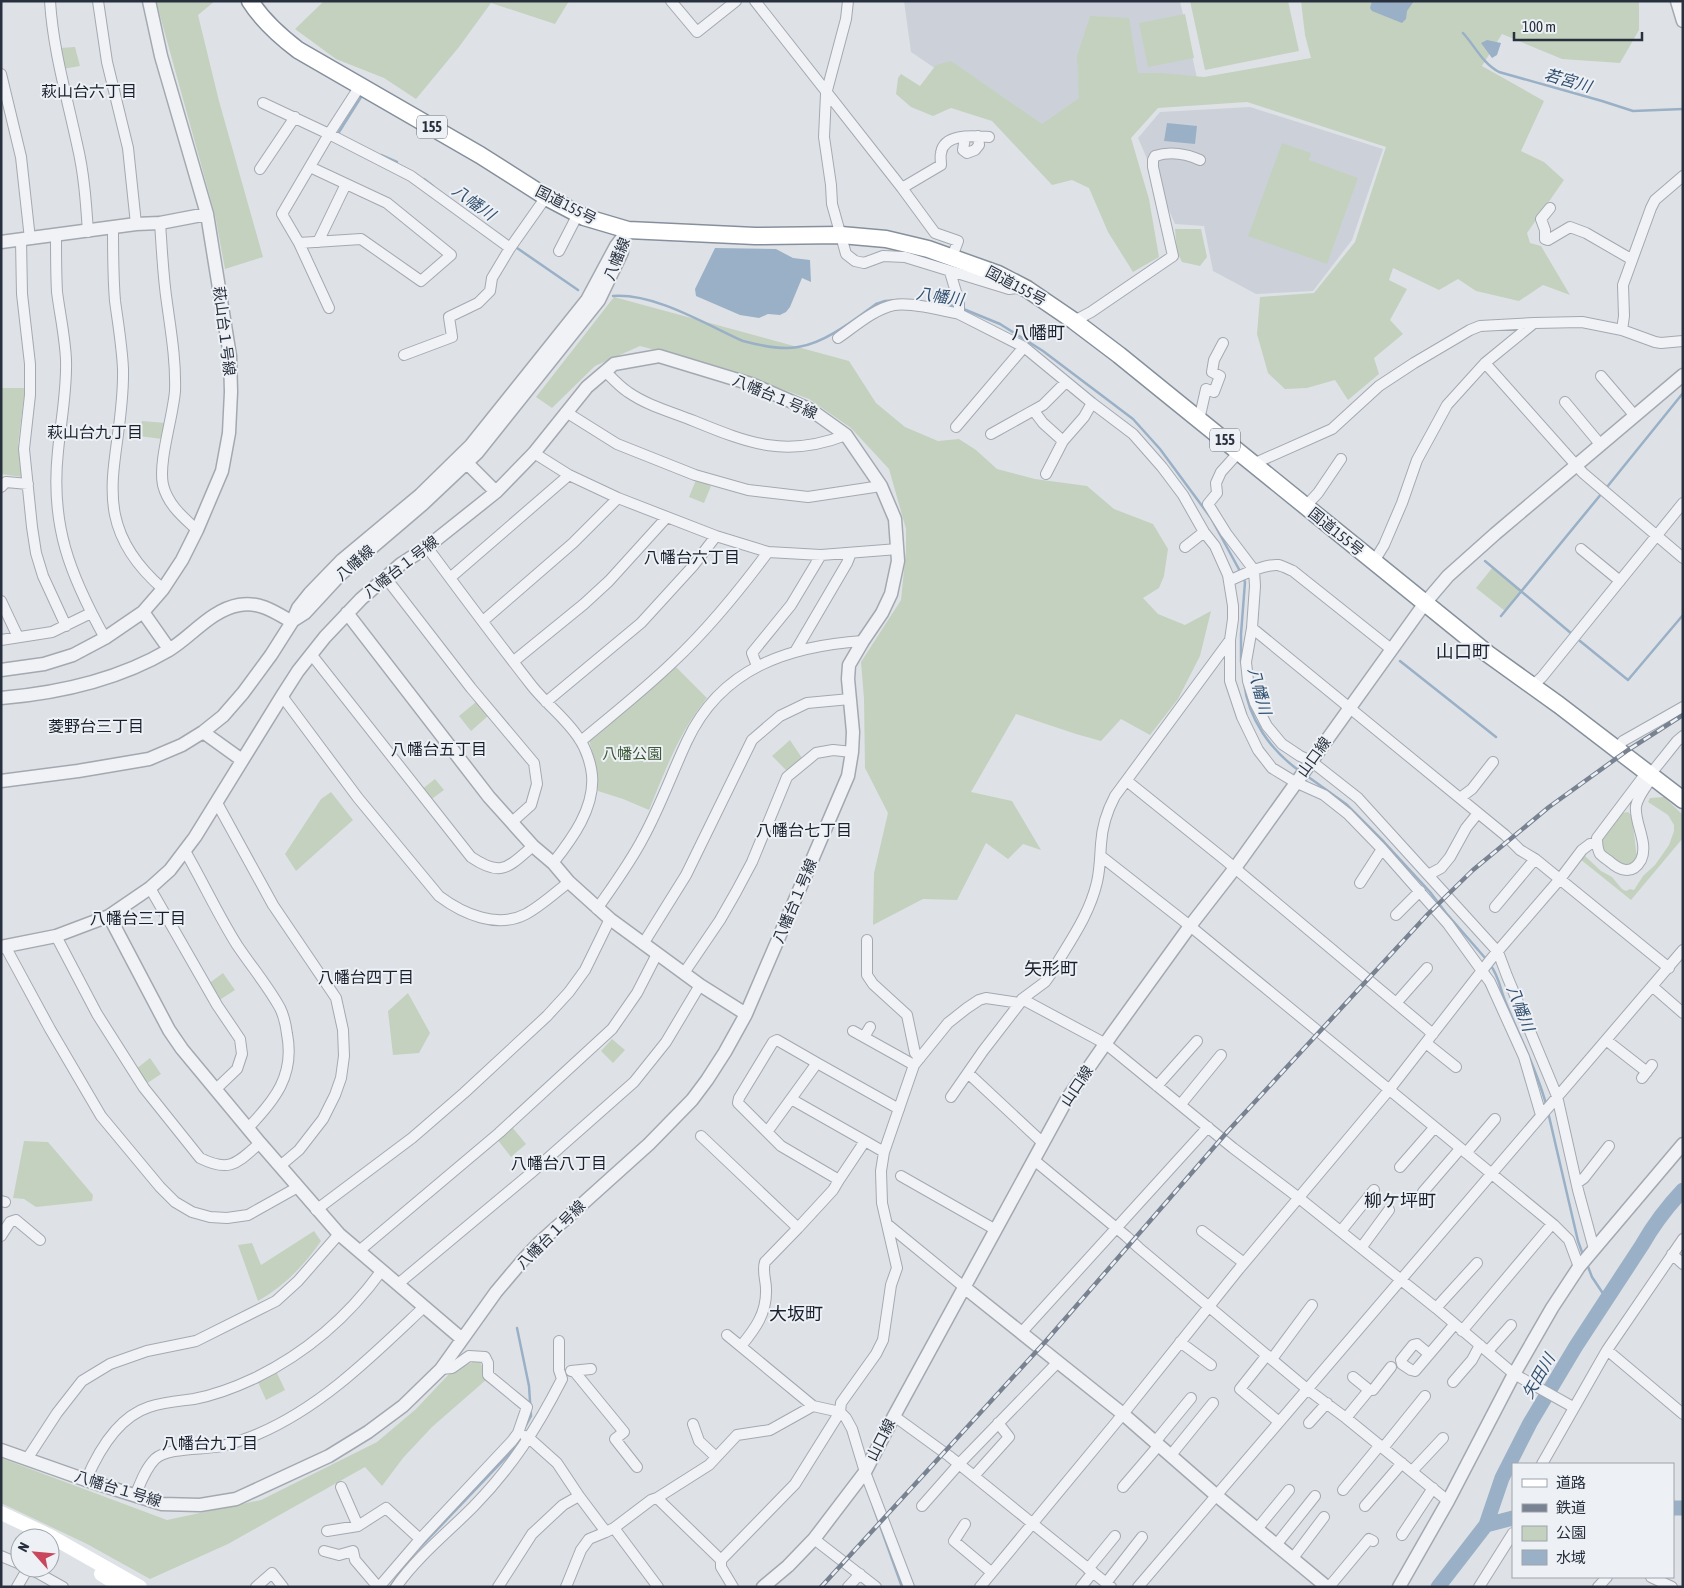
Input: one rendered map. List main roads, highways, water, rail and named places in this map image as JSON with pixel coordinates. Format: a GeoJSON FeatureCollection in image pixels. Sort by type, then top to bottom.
{"type":"FeatureCollection","features":[{"type":"Feature","properties":{"kind":"highway","name":"国道155号"},"geometry":{"type":"LineString","coordinates":[[250,1],[284,40],[298,50],[480,155],[546,197],[578,214],[607,225],[628,230],[755,236],[841,235],[886,239],[928,249],[951,264],[998,274],[1020,285],[1074,321],[1200,420],[1488,654],[1559,705],[1649,776],[1683,800]]}},
{"type":"Feature","properties":{"kind":"main road"},"geometry":{"type":"LineString","coordinates":[[1,1513],[50,1536],[140,1587]]}},
{"type":"Feature","properties":{"kind":"main road"},"geometry":{"type":"LineString","coordinates":[[1,1522],[14,1528]]}},
{"type":"Feature","properties":{"kind":"main road"},"geometry":{"type":"LineString","coordinates":[[60,1552],[122,1587]]}},
{"type":"Feature","properties":{"kind":"water"},"geometry":{"type":"Polygon","coordinates":[[[1372,1],[1414,1],[1407,11],[1406,19],[1402,23],[1372,11],[1370,8],[1372,1]]]}},
{"type":"Feature","properties":{"kind":"water"},"geometry":{"type":"Polygon","coordinates":[[[1487,40],[1501,43],[1497,55],[1492,58],[1481,43],[1487,40]]]}},
{"type":"Feature","properties":{"kind":"water"},"geometry":{"type":"Polygon","coordinates":[[[1167,123],[1197,126],[1195,144],[1164,141],[1167,123]]]}},
{"type":"Feature","properties":{"kind":"water"},"geometry":{"type":"Polygon","coordinates":[[[715,248],[776,249],[793,258],[810,260],[811,282],[802,278],[790,307],[780,315],[768,314],[759,318],[740,315],[696,296],[695,289],[715,248]]]}},
{"type":"Feature","properties":{"kind":"waterway","name":"若宮川"},"geometry":{"type":"LineString","coordinates":[[1463,33],[1484,60],[1499,72],[1633,111],[1683,109]]}},
{"type":"Feature","properties":{"kind":"waterway","name":"八幡川"},"geometry":{"type":"LineString","coordinates":[[339,136],[339,132],[361,97]]}},
{"type":"Feature","properties":{"kind":"waterway","name":"八幡川"},"geometry":{"type":"LineString","coordinates":[[381,155],[397,162]]}},
{"type":"Feature","properties":{"kind":"waterway","name":"八幡川"},"geometry":{"type":"LineString","coordinates":[[424,179],[433,186]]}},
{"type":"Feature","properties":{"kind":"waterway","name":"八幡川"},"geometry":{"type":"LineString","coordinates":[[517,248],[578,290]]}},
{"type":"Feature","properties":{"kind":"waterway"},"geometry":{"type":"LineString","coordinates":[[613,296],[629,296],[663,304],[743,341],[785,348],[808,345],[818,341],[839,330],[876,304],[899,300]]}},
{"type":"Feature","properties":{"kind":"waterway","name":"八幡川"},"geometry":{"type":"LineString","coordinates":[[932,303],[956,306]]}},
{"type":"Feature","properties":{"kind":"waterway","name":"八幡川"},"geometry":{"type":"LineString","coordinates":[[961,308],[1000,324],[1043,351],[1133,419],[1160,449],[1211,518],[1241,573]]}},
{"type":"Feature","properties":{"kind":"waterway"},"geometry":{"type":"LineString","coordinates":[[1607,487],[1683,393]]}},
{"type":"Feature","properties":{"kind":"waterway"},"geometry":{"type":"LineString","coordinates":[[1501,616],[1602,493]]}},
{"type":"Feature","properties":{"kind":"waterway"},"geometry":{"type":"LineString","coordinates":[[1485,561],[1572,634]]}},
{"type":"Feature","properties":{"kind":"waterway","name":"八幡川"},"geometry":{"type":"LineString","coordinates":[[1241,662],[1245,582],[1243,578]]}},
{"type":"Feature","properties":{"kind":"waterway"},"geometry":{"type":"LineString","coordinates":[[1580,641],[1628,680],[1683,615]]}},
{"type":"Feature","properties":{"kind":"waterway"},"geometry":{"type":"LineString","coordinates":[[1400,661],[1496,737]]}},
{"type":"Feature","properties":{"kind":"waterway","name":"八幡川"},"geometry":{"type":"LineString","coordinates":[[1244,682],[1250,709],[1263,733],[1280,754],[1301,772]]}},
{"type":"Feature","properties":{"kind":"waterway","name":"八幡川"},"geometry":{"type":"LineString","coordinates":[[1307,776],[1346,804],[1384,842],[1430,892],[1486,959]]}},
{"type":"Feature","properties":{"kind":"waterway","name":"八幡川"},"geometry":{"type":"LineString","coordinates":[[1491,966],[1532,1064],[1546,1104]]}},
{"type":"Feature","properties":{"kind":"waterway","name":"八幡川"},"geometry":{"type":"LineString","coordinates":[[1548,1112],[1578,1241],[1583,1255]]}},
{"type":"Feature","properties":{"kind":"waterway","name":"矢田川"},"geometry":{"type":"LineString","coordinates":[[1438,1587],[1486,1525],[1502,1478],[1530,1423],[1576,1346],[1656,1223],[1683,1190]]}},
{"type":"Feature","properties":{"kind":"waterway","name":"八幡川"},"geometry":{"type":"LineString","coordinates":[[1587,1264],[1592,1277],[1604,1295],[1609,1295]]}},
{"type":"Feature","properties":{"kind":"waterway"},"geometry":{"type":"LineString","coordinates":[[517,1328],[529,1386],[531,1416],[524,1429]]}},
{"type":"Feature","properties":{"kind":"waterway"},"geometry":{"type":"LineString","coordinates":[[390,1587],[411,1557],[513,1450],[518,1440]]}},
{"type":"Feature","properties":{"kind":"waterway"},"geometry":{"type":"LineString","coordinates":[[873,1506],[902,1587]]}},
{"type":"Feature","properties":{"kind":"waterway"},"geometry":{"type":"LineString","coordinates":[[1674,1508],[1683,1508]]}},
{"type":"Feature","properties":{"kind":"waterway"},"geometry":{"type":"LineString","coordinates":[[1486,1525],[1512,1518]]}},
{"type":"Feature","properties":{"kind":"railway"},"geometry":{"type":"LineString","coordinates":[[821,1587],[1045,1342],[1228,1131],[1428,914],[1473,870],[1549,807],[1628,750],[1683,715]]}},
{"type":"Feature","properties":{"kind":"district","name":"萩山台六丁目"},"geometry":{"type":"Point","coordinates":[89,91]}},
{"type":"Feature","properties":{"kind":"district","name":"八幡町"},"geometry":{"type":"Point","coordinates":[1038,333]}},
{"type":"Feature","properties":{"kind":"district","name":"萩山台九丁目"},"geometry":{"type":"Point","coordinates":[95,432]}},
{"type":"Feature","properties":{"kind":"district","name":"八幡台六丁目"},"geometry":{"type":"Point","coordinates":[692,557]}},
{"type":"Feature","properties":{"kind":"district","name":"山口町"},"geometry":{"type":"Point","coordinates":[1463,652]}},
{"type":"Feature","properties":{"kind":"district","name":"菱野台三丁目"},"geometry":{"type":"Point","coordinates":[96,726]}},
{"type":"Feature","properties":{"kind":"district","name":"八幡台五丁目"},"geometry":{"type":"Point","coordinates":[439,749]}},
{"type":"Feature","properties":{"kind":"district","name":"八幡台七丁目"},"geometry":{"type":"Point","coordinates":[804,830]}},
{"type":"Feature","properties":{"kind":"district","name":"八幡台三丁目"},"geometry":{"type":"Point","coordinates":[138,918]}},
{"type":"Feature","properties":{"kind":"district","name":"矢形町"},"geometry":{"type":"Point","coordinates":[1051,969]}},
{"type":"Feature","properties":{"kind":"district","name":"八幡台四丁目"},"geometry":{"type":"Point","coordinates":[366,977]}},
{"type":"Feature","properties":{"kind":"district","name":"八幡台八丁目"},"geometry":{"type":"Point","coordinates":[559,1163]}},
{"type":"Feature","properties":{"kind":"district","name":"柳ケ坪町"},"geometry":{"type":"Point","coordinates":[1400,1201]}},
{"type":"Feature","properties":{"kind":"district","name":"大坂町"},"geometry":{"type":"Point","coordinates":[796,1314]}},
{"type":"Feature","properties":{"kind":"district","name":"八幡台九丁目"},"geometry":{"type":"Point","coordinates":[210,1443]}},
{"type":"Feature","properties":{"kind":"park label","name":"八幡公園"},"geometry":{"type":"Point","coordinates":[632,754]}}]}
